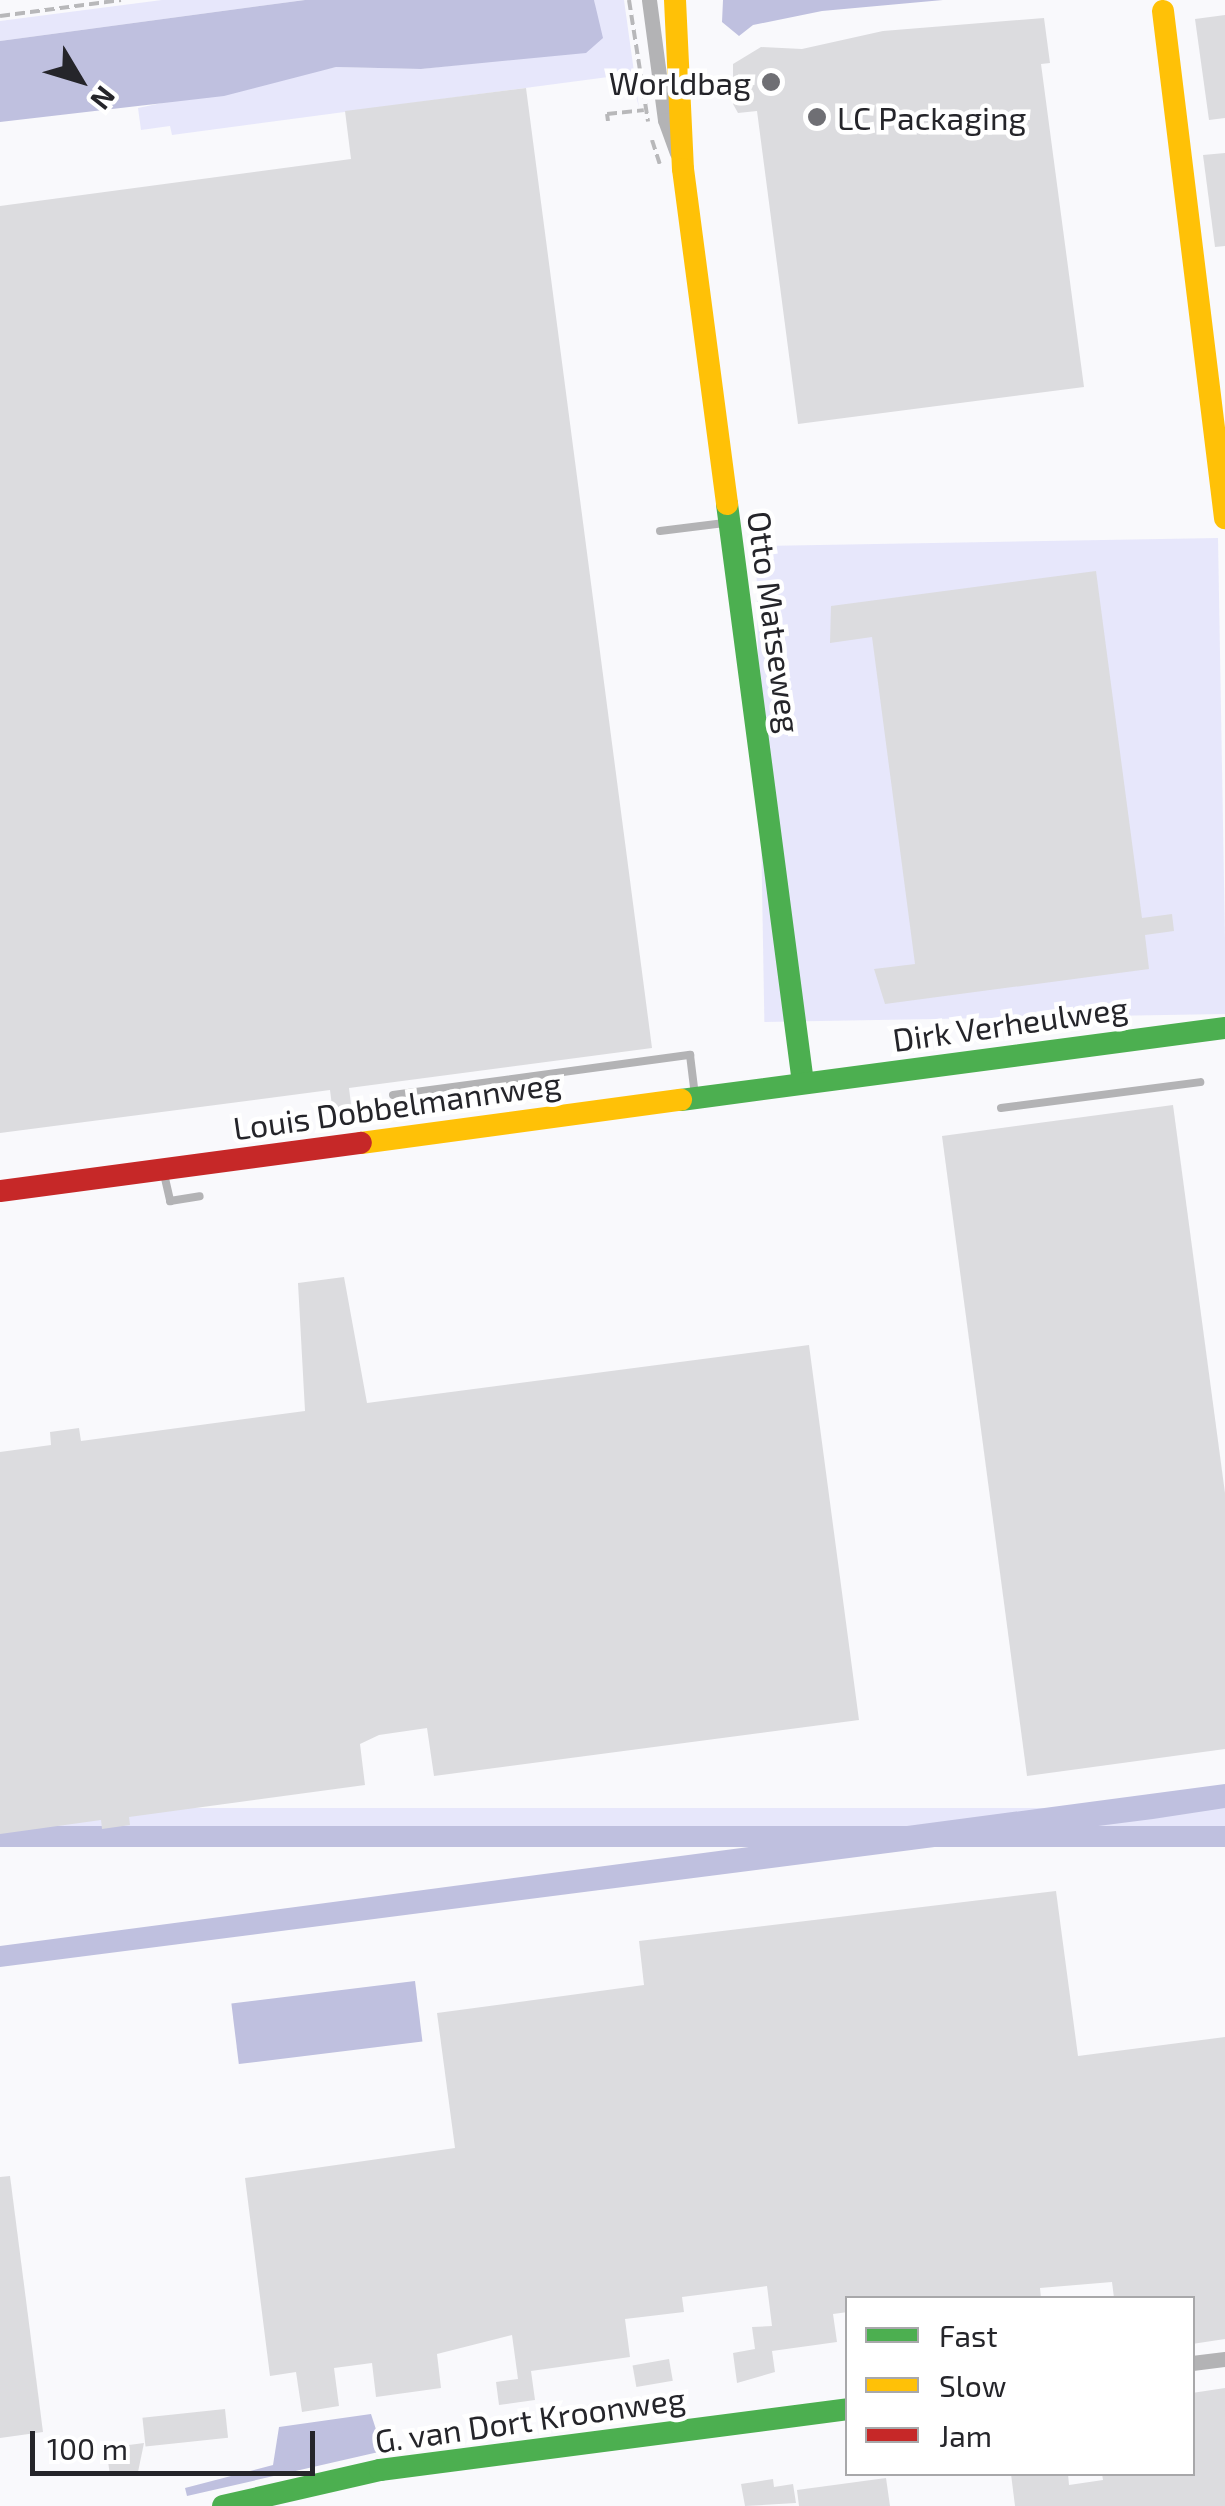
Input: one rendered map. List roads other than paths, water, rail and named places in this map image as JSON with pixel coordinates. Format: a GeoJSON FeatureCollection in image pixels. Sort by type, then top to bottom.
{"type":"FeatureCollection","features":[{"type":"Feature","properties":{"kind":"street","name":"Otto Matseweg"},"geometry":{"type":"LineString","coordinates":[[649,0],[664,120],[683,169]]}},
{"type":"Feature","properties":{"kind":"street","name":"Otto Matseweg"},"geometry":{"type":"LineString","coordinates":[[675,0],[683,169],[803,1083]]}},
{"type":"Feature","properties":{"kind":"street"},"geometry":{"type":"LineString","coordinates":[[1162,10],[1225,518]]}},
{"type":"Feature","properties":{"kind":"street","name":"Dirk Verheulweg"},"geometry":{"type":"LineString","coordinates":[[803,1083],[1225,1028]]}},
{"type":"Feature","properties":{"kind":"street","name":"Louis Dobbelmannweg"},"geometry":{"type":"LineString","coordinates":[[0,1191],[803,1083]]}},
{"type":"Feature","properties":{"kind":"street"},"geometry":{"type":"LineString","coordinates":[[1195,2363],[1225,2359]]}},
{"type":"Feature","properties":{"kind":"street","name":"G. van Dort Kroonweg"},"geometry":{"type":"LineString","coordinates":[[223,2506],[380,2470],[845,2409]]}},
{"type":"Feature","properties":{"kind":"lane"},"geometry":{"type":"LineString","coordinates":[[660,532],[729,522]]}},
{"type":"Feature","properties":{"kind":"lane"},"geometry":{"type":"LineString","coordinates":[[393,1096],[690,1055],[696,1098]]}},
{"type":"Feature","properties":{"kind":"lane"},"geometry":{"type":"LineString","coordinates":[[1001,1108],[1200,1082]]}},
{"type":"Feature","properties":{"kind":"lane"},"geometry":{"type":"LineString","coordinates":[[163,1170],[170,1200],[200,1196]]}},
{"type":"Feature","properties":{"kind":"place","name":"Worldbag"},"geometry":{"type":"Point","coordinates":[771,82]}},
{"type":"Feature","properties":{"kind":"place","name":"LC Packaging"},"geometry":{"type":"Point","coordinates":[817,117]}}]}
